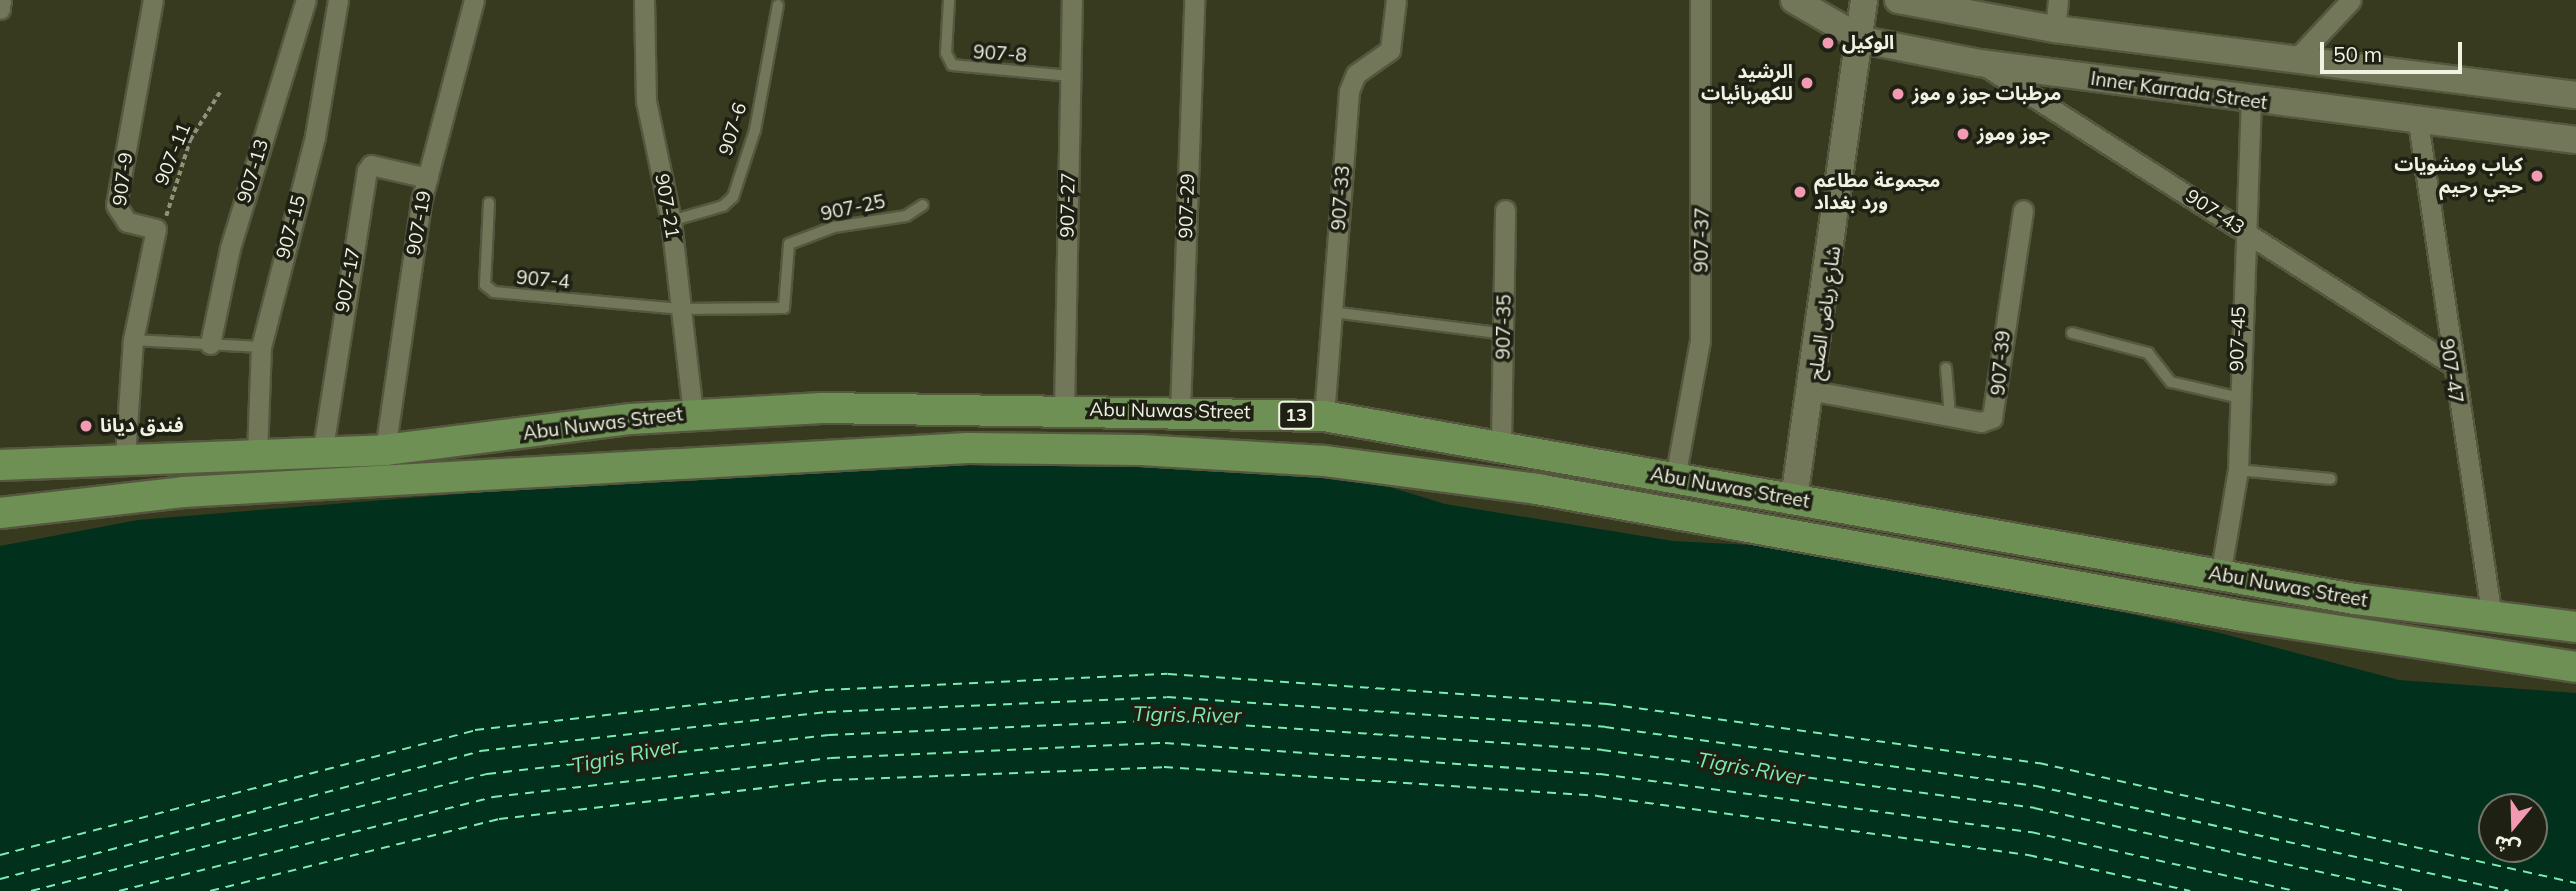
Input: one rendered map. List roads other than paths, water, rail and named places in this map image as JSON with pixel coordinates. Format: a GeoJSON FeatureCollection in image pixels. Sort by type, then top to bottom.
{"type":"FeatureCollection","features":[{"type":"Feature","properties":{"kind":"main road","name":"Inner Karrada Street"},"geometry":{"type":"LineString","coordinates":[[1794,0],[1863,40],[1980,63],[2251,102],[2576,141]]}},
{"type":"Feature","properties":{"kind":"main road","name":"شارع رياض الصلح"},"geometry":{"type":"LineString","coordinates":[[1794,499],[1814,391],[1863,40],[1864,0]]}},
{"type":"Feature","properties":{"kind":"main road"},"geometry":{"type":"LineString","coordinates":[[1898,0],[2055,29],[2576,95]]}},
{"type":"Feature","properties":{"kind":"main road","name":"Abu Nuwas Street"},"geometry":{"type":"LineString","coordinates":[[0,465],[125,456],[322,454],[385,450],[693,413],[1065,410],[1324,416],[1500,444],[2220,576],[2492,618],[2576,627]]}},
{"type":"Feature","properties":{"kind":"main road","name":"Abu Nuwas Street"},"geometry":{"type":"LineString","coordinates":[[0,513],[183,492],[968,448],[1140,450],[1325,461],[1537,489],[2243,616],[2576,667]]}},
{"type":"Feature","properties":{"kind":"street"},"geometry":{"type":"LineString","coordinates":[[0,9],[1,0]]}},
{"type":"Feature","properties":{"kind":"street","name":"907-9"},"geometry":{"type":"LineString","coordinates":[[133,340],[156,229],[127,222],[116,205],[153,0]]}},
{"type":"Feature","properties":{"kind":"street","name":"907-13"},"geometry":{"type":"LineString","coordinates":[[210,344],[230,248],[306,0]]}},
{"type":"Feature","properties":{"kind":"street","name":"907-15"},"geometry":{"type":"LineString","coordinates":[[257,454],[261,347],[315,136],[338,0]]}},
{"type":"Feature","properties":{"kind":"street","name":"907-19"},"geometry":{"type":"LineString","coordinates":[[385,450],[428,178],[474,0]]}},
{"type":"Feature","properties":{"kind":"street","name":"907-21"},"geometry":{"type":"LineString","coordinates":[[643,0],[646,101],[671,221],[693,413]]}},
{"type":"Feature","properties":{"kind":"street","name":"907-27"},"geometry":{"type":"LineString","coordinates":[[1065,410],[1072,0]]}},
{"type":"Feature","properties":{"kind":"street","name":"907-29"},"geometry":{"type":"LineString","coordinates":[[1180,411],[1194,0]]}},
{"type":"Feature","properties":{"kind":"street","name":"907-33"},"geometry":{"type":"LineString","coordinates":[[1324,416],[1349,91],[1356,74],[1390,50],[1396,0]]}},
{"type":"Feature","properties":{"kind":"street","name":"907-37"},"geometry":{"type":"LineString","coordinates":[[1675,478],[1700,340],[1700,0]]}},
{"type":"Feature","properties":{"kind":"street"},"geometry":{"type":"LineString","coordinates":[[2055,29],[2057,0]]}},
{"type":"Feature","properties":{"kind":"street"},"geometry":{"type":"LineString","coordinates":[[2294,61],[2351,0]]}},
{"type":"Feature","properties":{"kind":"street","name":"907-43"},"geometry":{"type":"LineString","coordinates":[[1980,63],[2449,363]]}},
{"type":"Feature","properties":{"kind":"street","name":"907-45"},"geometry":{"type":"LineString","coordinates":[[2220,576],[2238,470],[2236,397],[2242,229],[2251,102]]}},
{"type":"Feature","properties":{"kind":"street","name":"907-47"},"geometry":{"type":"LineString","coordinates":[[2418,122],[2449,363],[2492,618]]}},
{"type":"Feature","properties":{"kind":"street","name":"907-17"},"geometry":{"type":"LineString","coordinates":[[322,454],[367,171],[371,165],[428,178]]}},
{"type":"Feature","properties":{"kind":"street","name":"907-35"},"geometry":{"type":"LineString","coordinates":[[1500,444],[1505,334],[1504,210]]}},
{"type":"Feature","properties":{"kind":"street","name":"907-39"},"geometry":{"type":"LineString","coordinates":[[1814,391],[1981,422],[1997,410],[2023,210]]}},
{"type":"Feature","properties":{"kind":"street"},"geometry":{"type":"LineString","coordinates":[[125,456],[133,340]]}},
{"type":"Feature","properties":{"kind":"lane","name":"907-8"},"geometry":{"type":"LineString","coordinates":[[949,0],[946,52],[952,65],[1070,76]]}},
{"type":"Feature","properties":{"kind":"lane","name":"907-6"},"geometry":{"type":"LineString","coordinates":[[671,221],[723,206],[733,197],[755,130],[778,5]]}},
{"type":"Feature","properties":{"kind":"lane","name":"907-4"},"geometry":{"type":"LineString","coordinates":[[489,203],[485,285],[494,292],[682,309]]}},
{"type":"Feature","properties":{"kind":"lane","name":"907-25"},"geometry":{"type":"LineString","coordinates":[[682,309],[784,308],[789,244],[834,227],[906,216],[923,205]]}},
{"type":"Feature","properties":{"kind":"lane"},"geometry":{"type":"LineString","coordinates":[[1332,312],[1505,334]]}},
{"type":"Feature","properties":{"kind":"lane"},"geometry":{"type":"LineString","coordinates":[[2072,333],[2148,354],[2171,382],[2236,397]]}},
{"type":"Feature","properties":{"kind":"lane"},"geometry":{"type":"LineString","coordinates":[[133,340],[261,347]]}},
{"type":"Feature","properties":{"kind":"lane"},"geometry":{"type":"LineString","coordinates":[[1946,368],[1950,415]]}},
{"type":"Feature","properties":{"kind":"lane"},"geometry":{"type":"LineString","coordinates":[[2238,470],[2331,479]]}},
{"type":"Feature","properties":{"kind":"water","name":"Tigris River"},"geometry":{"type":"Polygon","coordinates":[[[1082,457],[1351,475],[1445,504],[1673,541],[1827,549],[2220,633],[2399,680],[2576,693],[2576,891],[0,891],[0,546],[138,520],[673,477],[1082,457]]]}},
{"type":"Feature","properties":{"kind":"place","name":"الوكيل"},"geometry":{"type":"Point","coordinates":[1828,43]}},
{"type":"Feature","properties":{"kind":"place","name":"الرشيد للكهربائيات"},"geometry":{"type":"Point","coordinates":[1807,83]}},
{"type":"Feature","properties":{"kind":"place","name":"مرطبات جوز و موز"},"geometry":{"type":"Point","coordinates":[1898,94]}},
{"type":"Feature","properties":{"kind":"place","name":"جوز وموز"},"geometry":{"type":"Point","coordinates":[1963,134]}},
{"type":"Feature","properties":{"kind":"place","name":"كباب ومشويات حجي رحيم"},"geometry":{"type":"Point","coordinates":[2537,176]}},
{"type":"Feature","properties":{"kind":"place","name":"مجموعة مطاعم ورد بغداد"},"geometry":{"type":"Point","coordinates":[1800,192]}},
{"type":"Feature","properties":{"kind":"place","name":"فندق ديانا"},"geometry":{"type":"Point","coordinates":[86,426]}}]}
